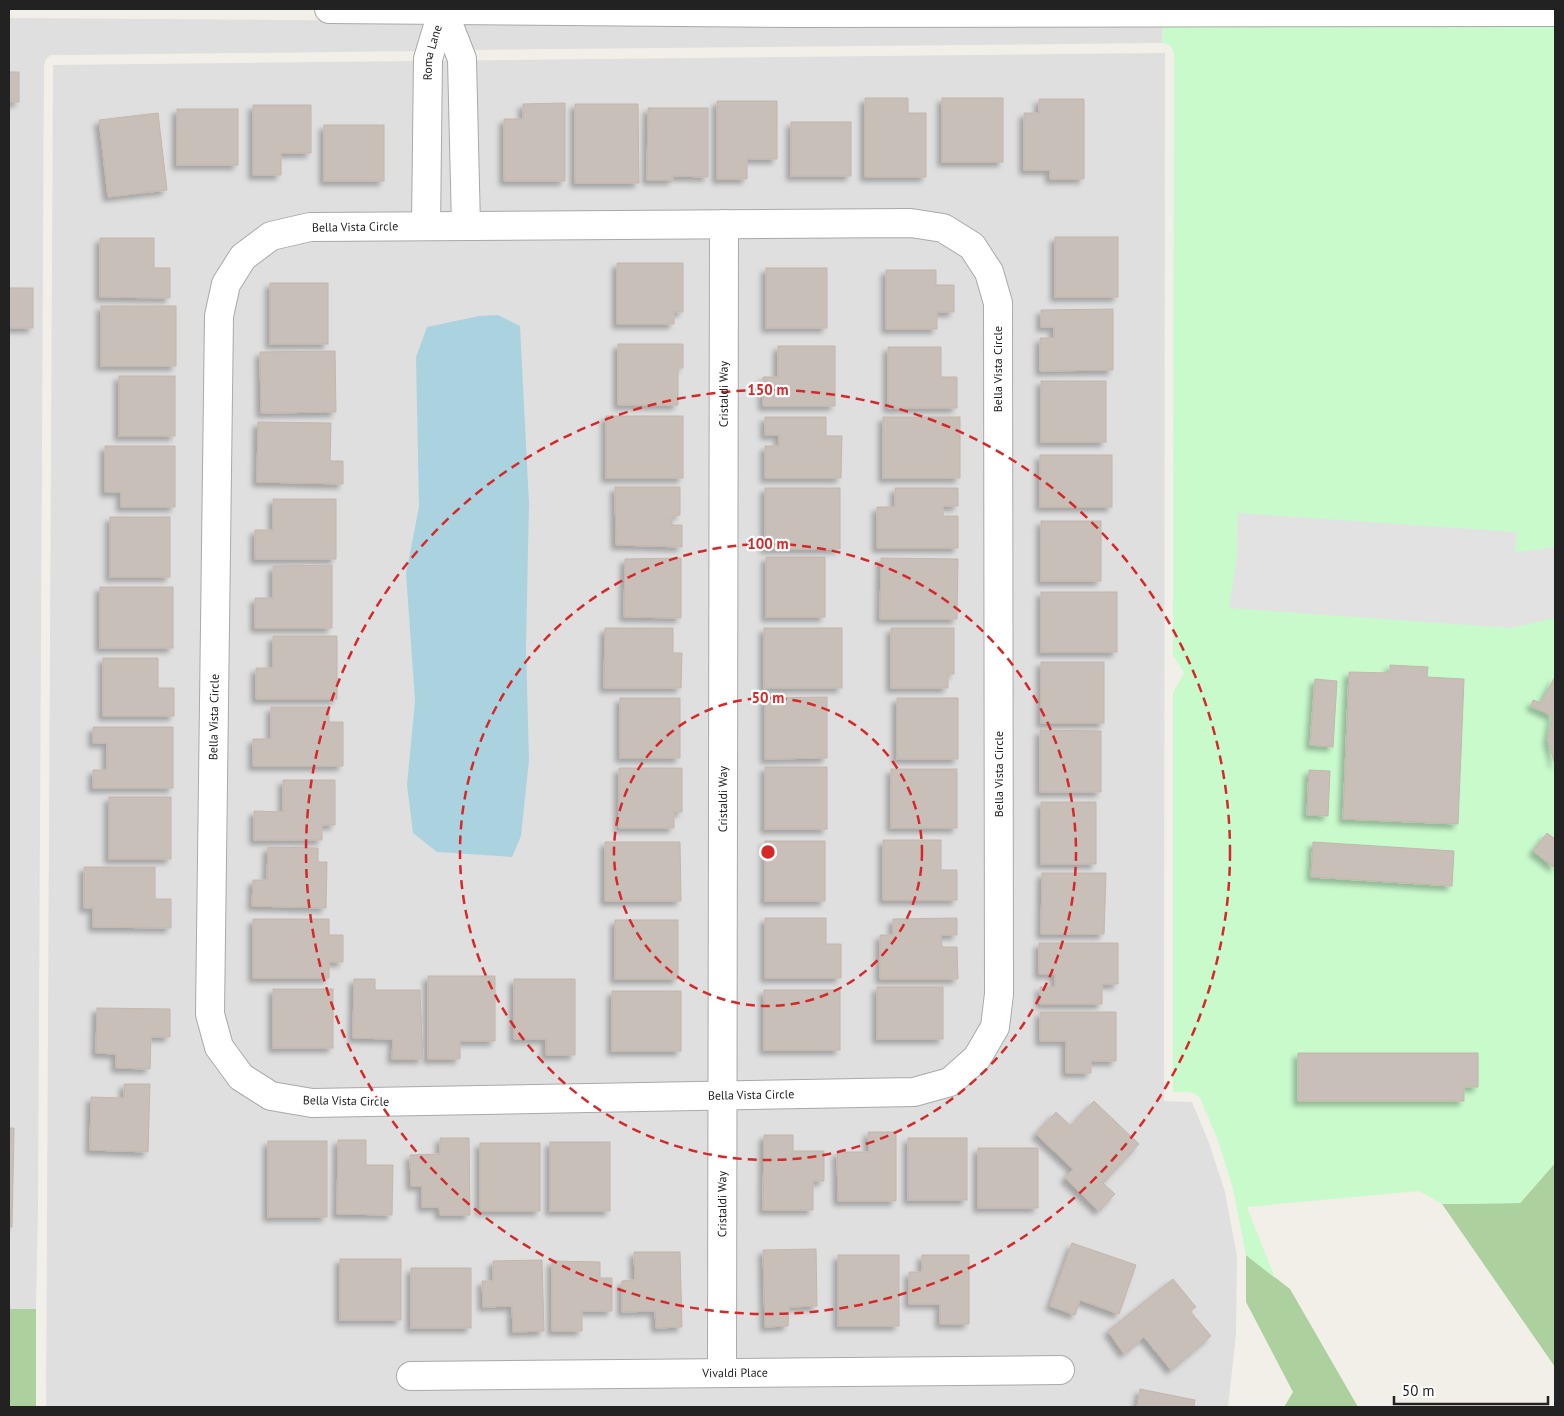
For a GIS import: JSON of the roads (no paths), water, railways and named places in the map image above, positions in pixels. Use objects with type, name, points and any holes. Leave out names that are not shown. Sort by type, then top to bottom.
[{"type":"street","points":[[329,9],[1555,12]]},
{"type":"street","name":"Roma Lane","points":[[443,9],[462,59],[466,226]]},
{"type":"street","name":"Roma Lane","points":[[426,226],[428,59],[443,9]]},
{"type":"street","points":[[428,137],[464,136]]},
{"type":"street","name":"Bella Vista Circle","points":[[911,223],[943,228],[972,246],[989,272],[998,303],[999,994],[995,1027],[991,1035],[977,1058],[950,1082],[914,1092],[312,1103],[272,1096],[241,1077],[219,1047],[210,1014],[219,316],[226,284],[243,257],[271,236],[310,227],[724,224],[911,223]]},
{"type":"street","name":"Cristaldi Way","points":[[722,1373],[724,224]]},
{"type":"street","name":"Vivaldi Place","points":[[411,1376],[1060,1370]]},
{"type":"water","points":[[498,315],[520,326],[529,503],[526,648],[529,760],[521,836],[512,857],[437,852],[413,833],[407,785],[415,701],[406,573],[419,507],[416,357],[427,327],[479,316]]}]
